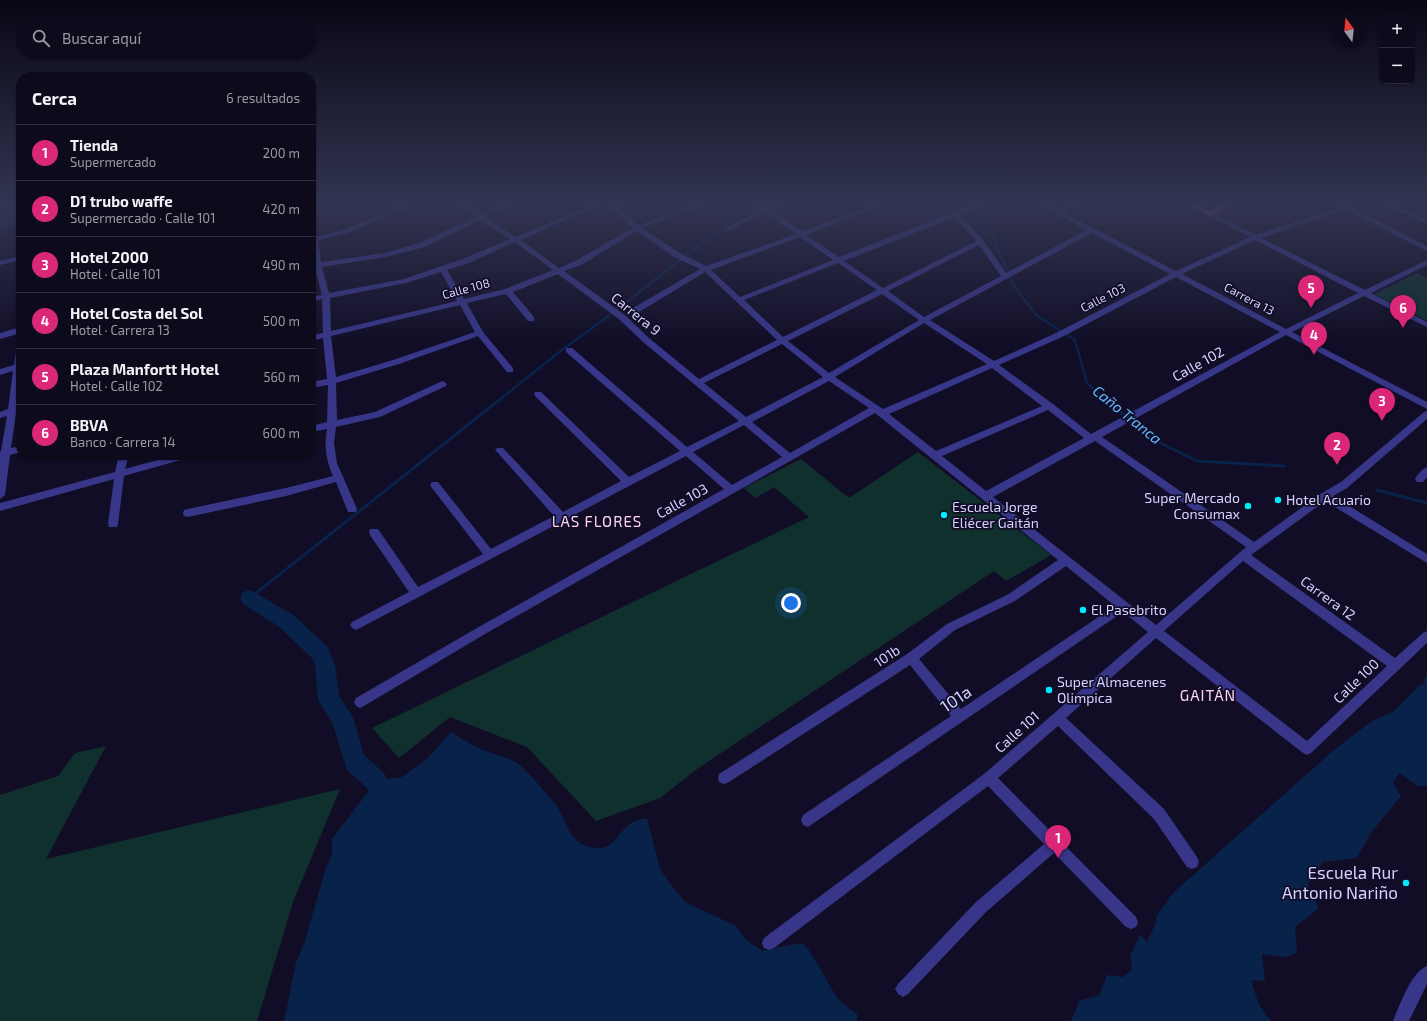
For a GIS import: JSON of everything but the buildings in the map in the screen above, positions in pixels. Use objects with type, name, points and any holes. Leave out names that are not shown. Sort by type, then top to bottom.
[{"type":"street","points":[[316,266],[385,255],[405,250]]},
{"type":"street","points":[[316,298],[406,281],[468,260],[493,250]]},
{"type":"street","name":"Carrera 9","points":[[530,250],[623,318],[646,340],[789,457]]},
{"type":"street","name":"Calle 108","points":[[316,337],[508,291],[578,263],[601,250]]},
{"type":"street","points":[[669,250],[677,255],[706,268],[738,300],[783,341],[829,377],[879,411],[1155,630]]},
{"type":"street","points":[[636,310],[706,268],[757,250]]},
{"type":"street","points":[[822,250],[924,320],[993,364],[1093,437],[1254,547]]},
{"type":"street","points":[[738,300],[866,250]]},
{"type":"street","points":[[699,382],[965,250]]},
{"type":"street","points":[[986,250],[1006,276]]},
{"type":"street","points":[[356,625],[829,377],[924,320],[1054,250]]},
{"type":"street","name":"Carrera 13","points":[[1130,250],[1427,406]]},
{"type":"street","name":"Calle 103","points":[[360,702],[481,630],[789,457],[879,411],[1059,335],[1176,274],[1229,250]]},
{"type":"street","points":[[1281,250],[1427,325]]},
{"type":"street","points":[[0,263],[16,259]]},
{"type":"street","name":"Calle 102","points":[[986,496],[1286,332],[1427,262]]},
{"type":"street","points":[[443,269],[480,333],[510,370]]},
{"type":"street","points":[[316,271],[326,297],[326,335],[332,381],[332,424],[329,443],[332,463],[352,509]]},
{"type":"street","points":[[508,291],[531,319]]},
{"type":"street","points":[[0,336],[16,331]]},
{"type":"street","points":[[316,384],[372,370],[480,333]]},
{"type":"street","points":[[569,350],[688,451],[731,490]]},
{"type":"street","points":[[0,372],[16,368]]},
{"type":"street","points":[[0,496],[2,454],[16,384]]},
{"type":"street","points":[[316,428],[377,415],[443,384]]},
{"type":"street","points":[[538,394],[628,482]]},
{"type":"street","points":[[935,455],[1050,406]]},
{"type":"street","points":[[0,415],[16,410]]},
{"type":"street","name":"Calle 101","points":[[769,943],[989,778],[1155,630],[1242,555],[1325,496],[1344,485],[1427,414]]},
{"type":"street","points":[[2,454],[16,450]]},
{"type":"street","points":[[500,450],[562,518]]},
{"type":"street","points":[[113,524],[119,475],[123,460]]},
{"type":"street","points":[[0,507],[171,460]]},
{"type":"street","points":[[1420,479],[1427,471]]},
{"type":"street","points":[[188,513],[286,492],[338,478]]},
{"type":"street","points":[[435,485],[490,555]]},
{"type":"street","points":[[1325,496],[1427,559]]},
{"type":"street","points":[[374,532],[416,594]]},
{"type":"street","name":"Carrera 12","points":[[1242,555],[1395,665]]},
{"type":"street","name":"101b","points":[[724,778],[911,658],[952,627],[1011,598],[1067,560]]},
{"type":"street","name":"101a","points":[[808,820],[1123,606]]},
{"type":"street","name":"Calle 100","points":[[1155,630],[1307,749],[1427,636]]},
{"type":"street","points":[[911,658],[960,717]]},
{"type":"street","points":[[1057,717],[1159,814],[1192,862]]},
{"type":"street","points":[[989,778],[1131,922]]},
{"type":"street","points":[[903,989],[981,907],[1054,844]]},
{"type":"street","points":[[1401,1021],[1420,980],[1427,973]]},
{"type":"green space","points":[[1417,273],[1427,279],[1427,321],[1374,294]]},
{"type":"green space","points":[[918,452],[1051,555],[1006,581],[994,571],[697,769],[660,798],[596,821],[527,747],[450,717],[399,758],[372,728],[809,517],[774,487],[755,498],[744,488],[801,459],[849,498]]},
{"type":"green space","points":[[106,746],[46,859],[340,789],[293,902],[257,1021],[0,1021],[0,795],[58,776],[75,753]]},
{"type":"water","points":[[1427,676],[1427,786],[1418,786],[1399,773],[1393,782],[1401,796],[1371,833],[1357,858],[1323,862],[1308,884],[1319,908],[1295,927],[1297,953],[1286,957],[1262,954],[1265,981],[1251,980],[1259,1005],[1271,1021],[1071,1021],[1080,1000],[1099,996],[1107,975],[1123,977],[1132,970],[1130,956],[1140,935],[1147,941],[1155,925],[1157,915],[1174,892],[1334,750],[1372,721],[1394,711],[1420,685],[1425,684],[1424,679]]},
{"type":"water","points":[[451,732],[475,746],[509,759],[522,767],[553,801],[574,838],[579,843],[598,848],[605,847],[631,823],[638,820],[647,819],[660,869],[685,902],[736,926],[747,941],[763,951],[790,945],[803,944],[811,953],[836,996],[844,1005],[857,1014],[857,1021],[284,1021],[296,962],[304,944],[325,871],[332,854],[332,839],[376,781],[402,777],[427,759]]},
{"type":"waterway","points":[[687,255],[694,250]]},
{"type":"waterway","name":"Caño Tranca","points":[[998,250],[1014,286],[1036,315],[1075,340],[1087,383],[1112,405]]},
{"type":"waterway","points":[[618,309],[680,260]]},
{"type":"waterway","points":[[493,405],[563,349],[610,315]]},
{"type":"waterway","points":[[250,598],[494,404]]},
{"type":"waterway","name":"Caño Tranca","points":[[1111,404],[1152,439],[1197,461],[1284,466]]},
{"type":"waterway","name":"Caño Tranca","points":[[1377,490],[1427,503]]},
{"type":"waterway","points":[[250,598],[285,620],[320,652],[325,665],[329,700],[342,717],[355,762],[376,781]]},
{"type":"place","name":"Plaza Manfortt Hotel","points":[[1311,308]]},
{"type":"place","name":"BBVA","points":[[1403,328]]},
{"type":"place","name":"Hotel Costa del Sol","points":[[1314,355]]},
{"type":"place","name":"Hotel 2000","points":[[1382,421]]},
{"type":"place","name":"D1 trubo waffe","points":[[1337,465]]},
{"type":"place","name":"Hotel Acuario","points":[[1278,500]]},
{"type":"place","name":"Super Mercado Consumax","points":[[1248,506]]},
{"type":"place","name":"Escuela Jorge Eliécer Gaitán","points":[[944,515]]},
{"type":"place","name":"El Pasebrito","points":[[1083,610]]},
{"type":"place","name":"Super Almacenes Olimpica","points":[[1049,690]]},
{"type":"place","name":"Tienda","points":[[1058,858]]},
{"type":"place","name":"Escuela Rur Antonio Nariño","points":[[1406,883]]},
{"type":"district","name":"LAS FLORES","points":[[597,522]]},
{"type":"district","name":"GAITÁN","points":[[1208,696]]}]
